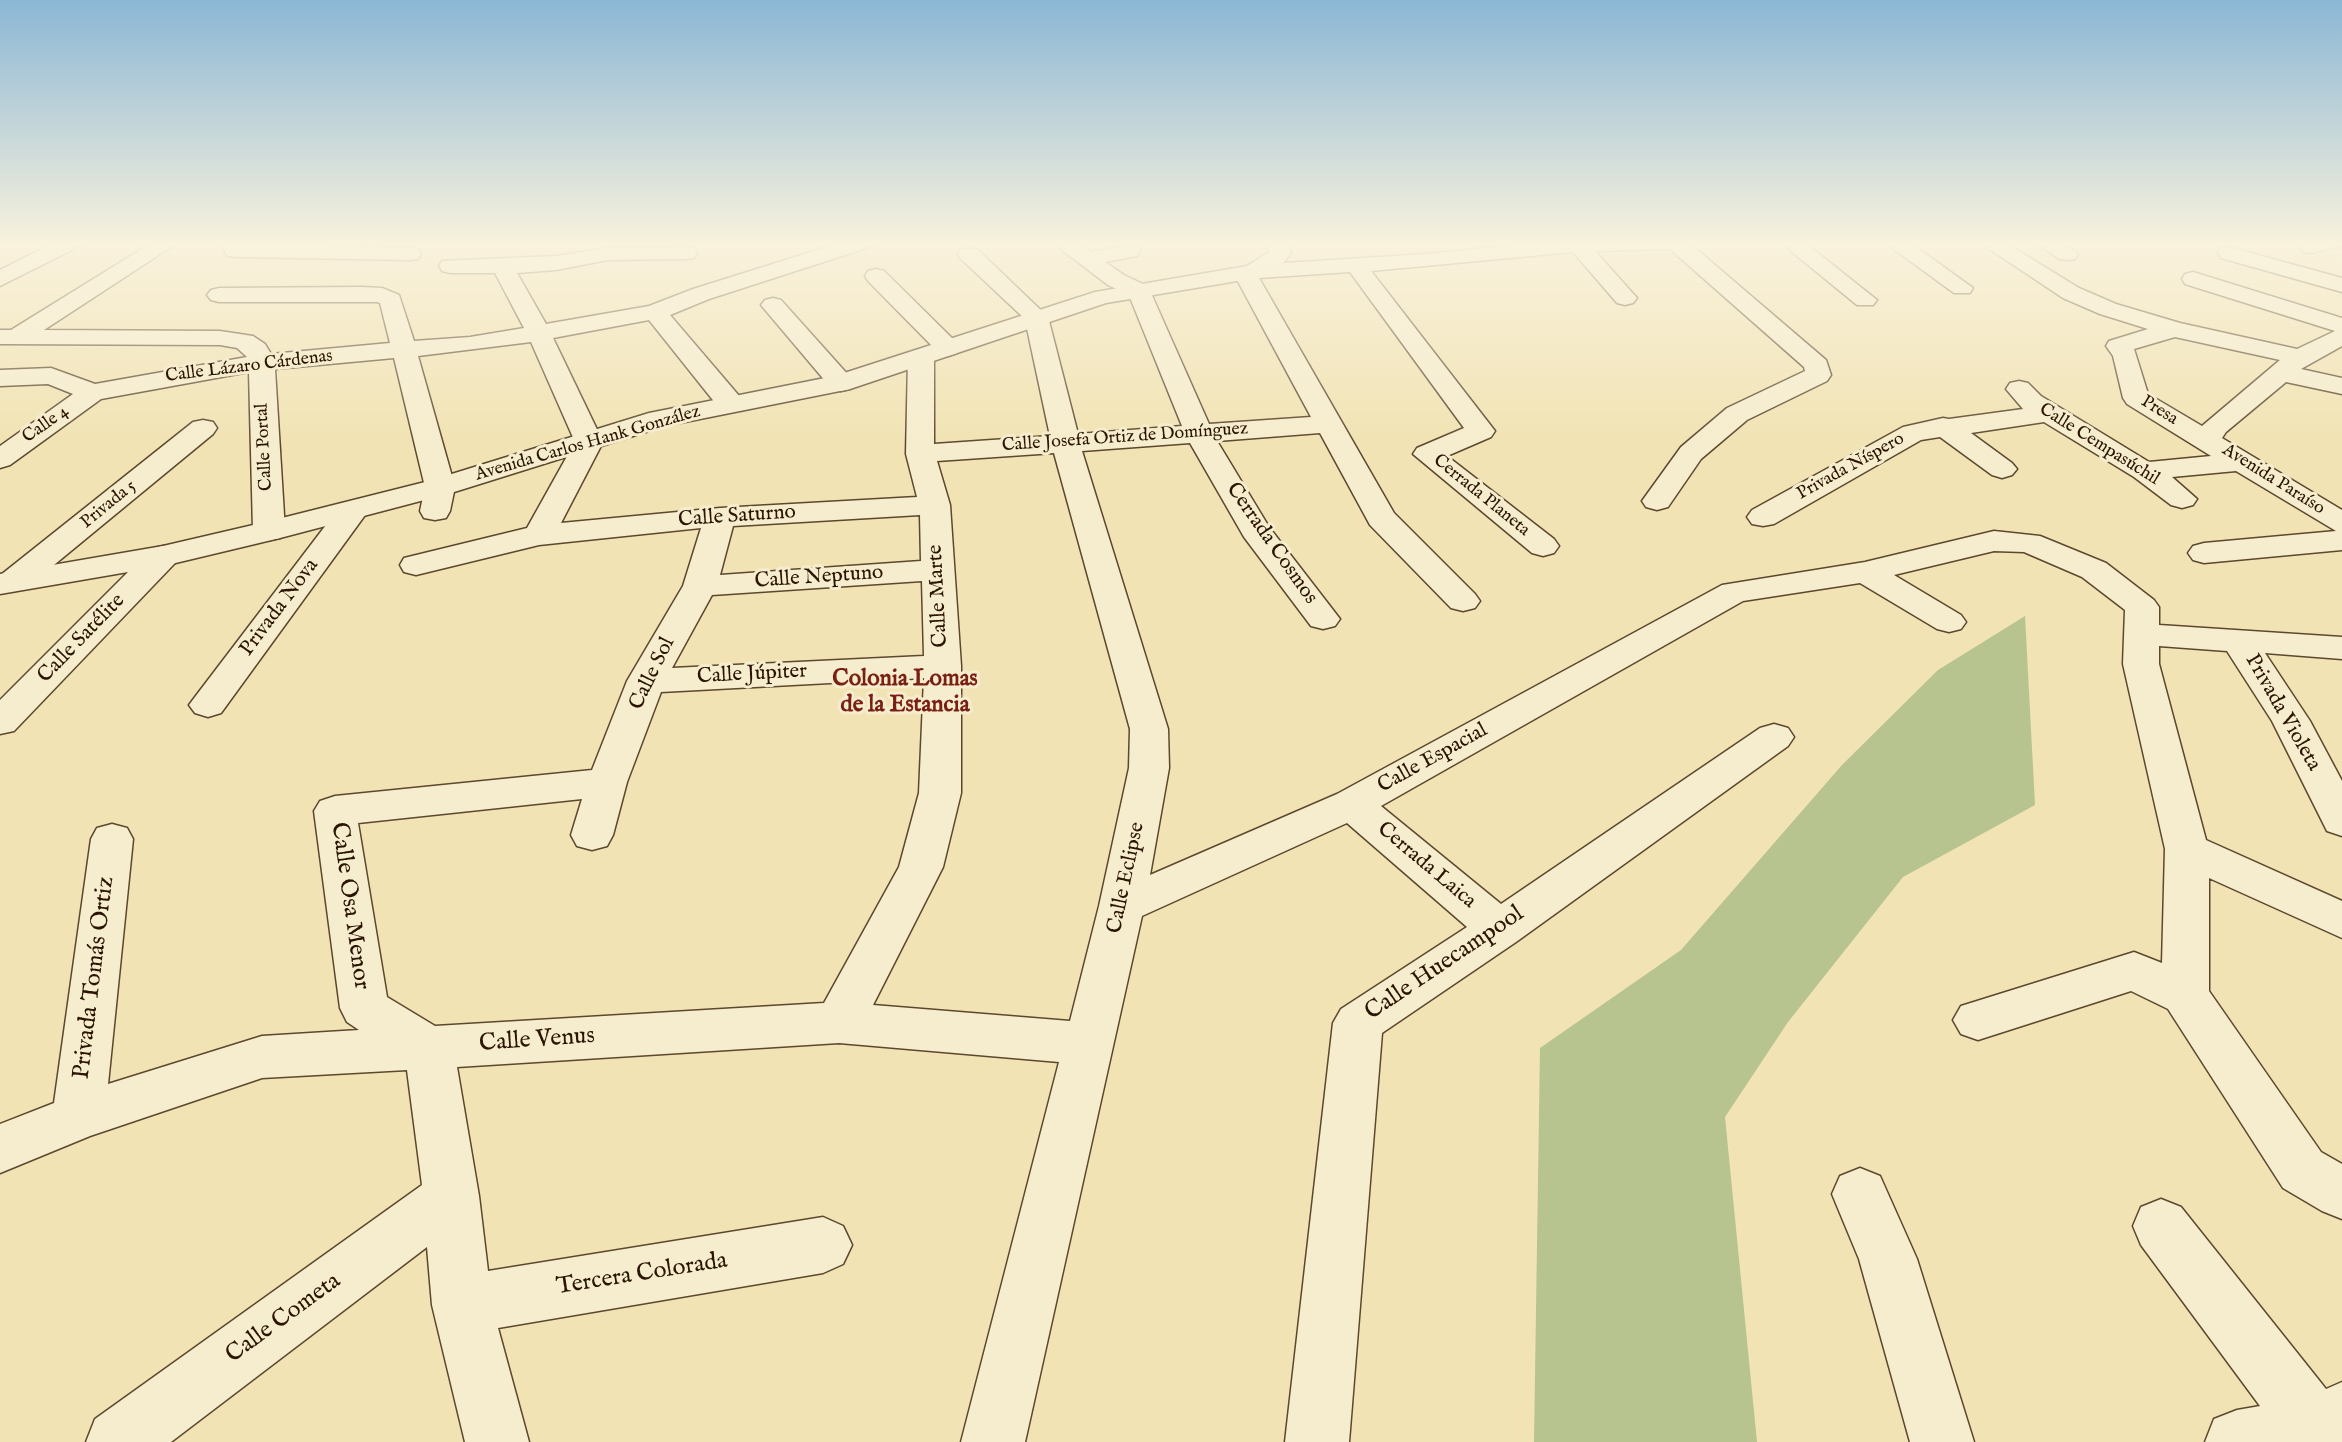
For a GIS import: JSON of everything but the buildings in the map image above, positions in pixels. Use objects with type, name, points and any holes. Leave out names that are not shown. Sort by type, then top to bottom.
[{"type":"street","points":[[10,329],[61,309]]},
{"type":"street","points":[[393,309],[438,499]]},
{"type":"street","points":[[526,309],[589,442],[539,535]]},
{"type":"street","name":"Calle Lázaro Cárdenas","points":[[93,392],[262,362],[403,351],[539,334],[662,309]]},
{"type":"street","points":[[777,309],[841,383]]},
{"type":"street","points":[[901,309],[934,353]]},
{"type":"street","points":[[1028,309],[1036,317]]},
{"type":"street","name":"Avenida Carlos Hank González","points":[[7,583],[163,556],[353,511],[438,499],[589,442],[659,419],[841,383],[1063,309]]},
{"type":"street","name":"Cerrada Cosmos","points":[[1147,309],[1198,432],[1255,530],[1323,619]]},
{"type":"street","points":[[1268,309],[1381,518],[1464,601]]},
{"type":"street","name":"Cerrada Planeta","points":[[1389,309],[1481,431],[1427,454],[1543,546]]},
{"type":"street","points":[[1657,500],[1691,453],[1737,414],[1818,375],[1817,365],[1753,309]]},
{"type":"street","points":[[2109,309],[2174,329],[2311,353]]},
{"type":"street","points":[[2289,309],[2342,326]]},
{"type":"street","points":[[655,312],[730,403]]},
{"type":"street","points":[[2216,315],[2311,353],[2340,391]]},
{"type":"street","name":"Calle Eclipse","points":[[993,1442],[1122,906],[1149,768],[1149,729],[1065,444],[1036,317]]},
{"type":"street","points":[[10,329],[244,341],[256,349],[262,362]]},
{"type":"street","name":"Presa","points":[[2174,329],[2118,346],[2125,355],[2136,398],[2207,440]]},
{"type":"street","name":"Calle Marte","points":[[839,1023],[921,867],[940,793],[943,666],[938,570],[934,505],[920,454],[934,353]]},
{"type":"street","name":"Avenida Paraíso","points":[[2311,353],[2215,428],[2207,440],[2342,523]]},
{"type":"street","name":"Calle Portal","points":[[262,362],[269,531]]},
{"type":"street","points":[[0,379],[51,376],[93,392]]},
{"type":"street","name":"Calle Cempasúchil","points":[[2019,389],[2031,402],[2144,471],[2182,499]]},
{"type":"street","name":"Calle 4","points":[[0,459],[93,392]]},
{"type":"street","name":"Privada Níspero","points":[[1763,517],[1913,433],[1943,426],[2049,413]]},
{"type":"street","name":"Calle Josefa Ortiz de Domínguez","points":[[920,454],[1330,424]]},
{"type":"street","points":[[1943,426],[2002,469]]},
{"type":"street","name":"Privada 5","points":[[7,583],[203,428]]},
{"type":"street","points":[[2144,471],[2242,462]]},
{"type":"street","name":"Calle Saturno","points":[[416,565],[539,535],[720,517],[934,505]]},
{"type":"street","name":"Privada Nova","points":[[208,705],[353,511]]},
{"type":"street","name":"Calle Sol","points":[[592,835],[607,782],[646,681],[700,586],[720,517]]},
{"type":"street","points":[[2204,553],[2342,540]]},
{"type":"street","points":[[1865,572],[1994,541],[2029,543],[2094,570],[2142,607],[2141,664],[2187,849],[2186,995]]},
{"type":"street","name":"Calle Satélite","points":[[0,722],[163,556]]},
{"type":"street","name":"Calle Neptuno","points":[[700,586],[938,570]]},
{"type":"street","points":[[1865,572],[1949,622]]},
{"type":"street","name":"Calle Espacial","points":[[1122,906],[1352,804],[1734,592],[1865,572]]},
{"type":"street","points":[[2141,634],[2342,648]]},
{"type":"street","name":"Privada Violeta","points":[[2240,643],[2291,720],[2342,821]]},
{"type":"street","name":"Calle Júpiter","points":[[646,681],[943,666]]},
{"type":"street","name":"Calle Huecampool","points":[[1317,1442],[1358,1023],[1500,929],[1774,737]]},
{"type":"street","name":"Calle Osa Menor","points":[[429,1048],[364,1008],[335,811],[607,782]]},
{"type":"street","name":"Cerrada Laica","points":[[1352,804],[1500,929]]},
{"type":"street","name":"Privada Tomás Ortiz","points":[[78,1117],[112,839]]},
{"type":"street","points":[[2187,849],[2342,921]]},
{"type":"street","points":[[1978,1020],[2134,971],[2186,995],[2302,1170],[2342,1193]]},
{"type":"street","name":"Calle Venus","points":[[0,1149],[78,1117],[262,1057],[839,1023],[1088,1044]]},
{"type":"street","points":[[429,1048],[451,1196],[461,1305],[496,1442]]},
{"type":"street","points":[[1860,1194],[1888,1259],[1942,1442]]},
{"type":"street","name":"Calle Cometa","points":[[117,1442],[451,1196]]},
{"type":"street","points":[[2161,1226],[2330,1422],[2237,1442]]},
{"type":"street","name":"Tercera Colorada","points":[[461,1305],[822,1245]]},
{"type":"green space","points":[[2025,616],[2035,805],[1903,877],[1788,1022],[1725,1117],[1757,1442],[1534,1442],[1540,1048],[1681,950],[1842,765],[1938,670]]},
{"type":"district","name":"Colonia Lomas de la Estancia","points":[[905,693]]}]
